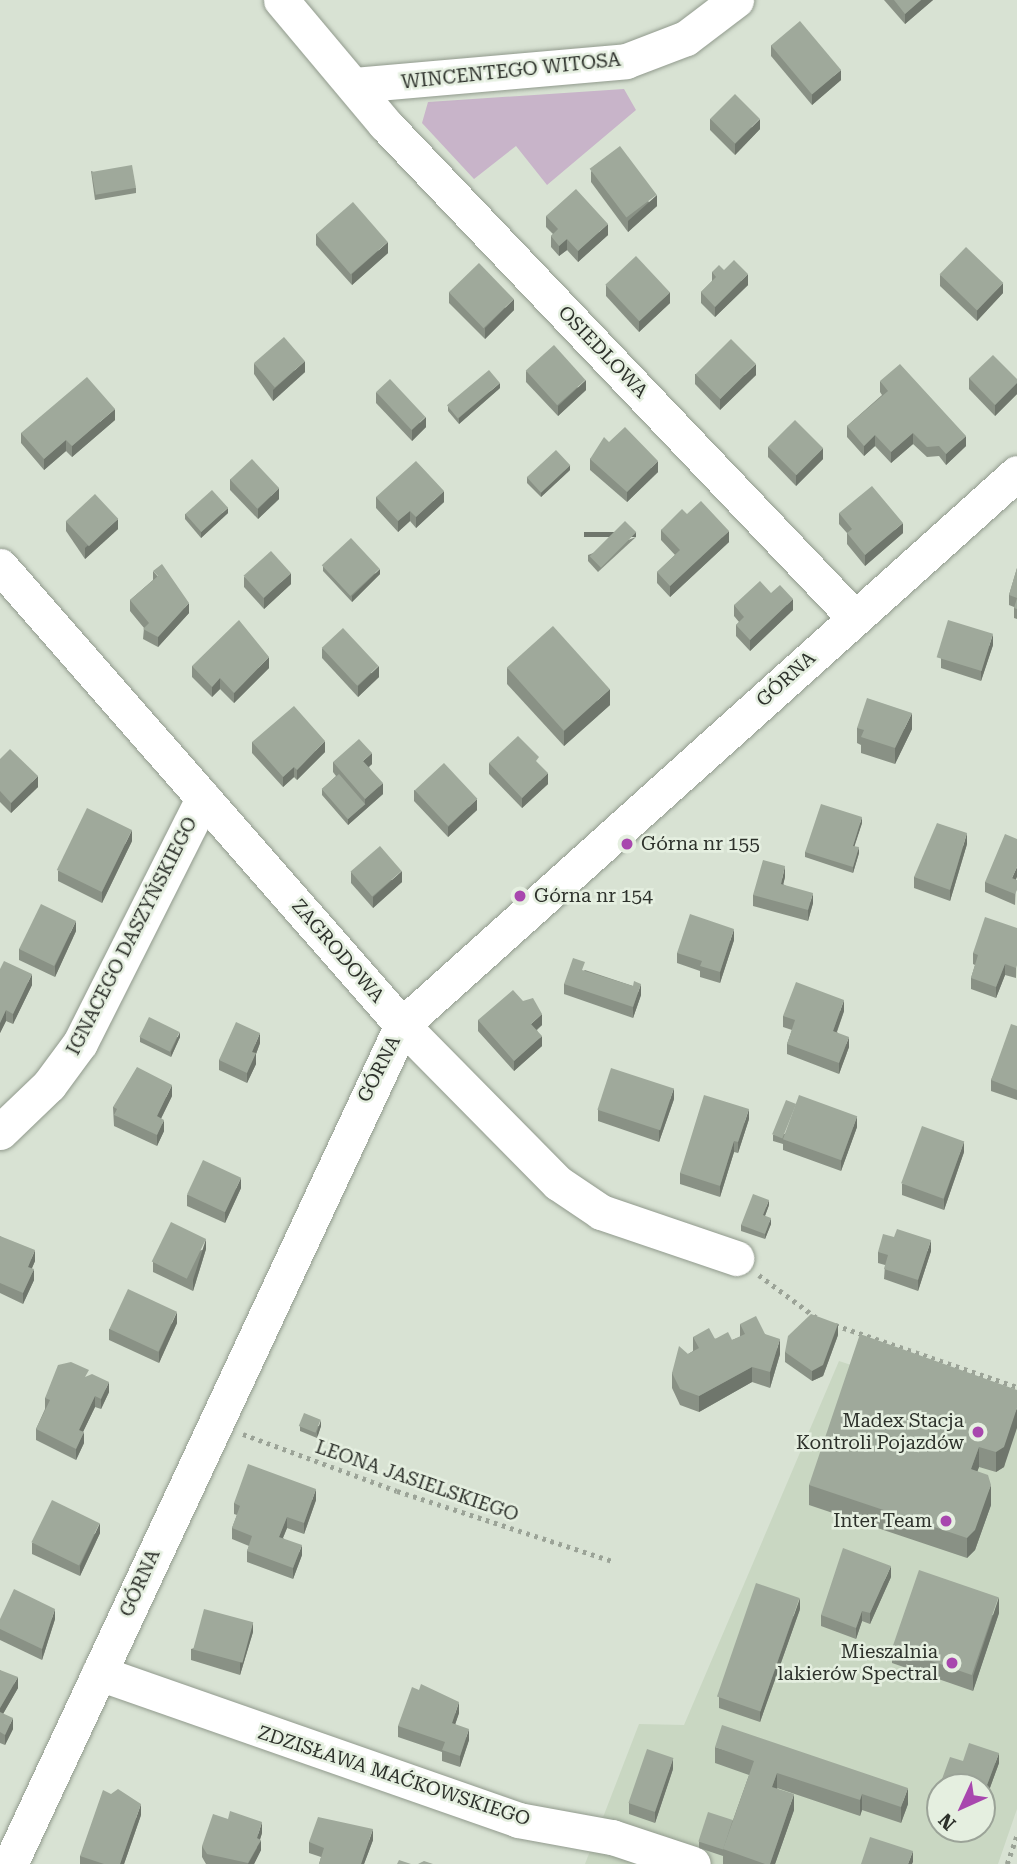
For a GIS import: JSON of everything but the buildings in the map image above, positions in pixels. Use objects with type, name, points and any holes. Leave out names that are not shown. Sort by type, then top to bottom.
[{"type":"street","name":"OSIEDLOWA","points":[[281,0],[386,124],[855,618]]},
{"type":"street","name":"WINCENTEGO WITOSA","points":[[354,85],[626,61],[686,38],[736,0]]},
{"type":"street","name":"GÓRNA","points":[[9,1851],[99,1673],[213,1423],[402,1025],[1017,473]]},
{"type":"street","name":"ZAGRODOWA","points":[[0,566],[402,1025],[578,1200],[601,1212],[736,1258]]},
{"type":"street","name":"IGNACEGO DASZYŃSKIEGO","points":[[0,1132],[49,1085],[80,1043],[203,798]]},
{"type":"street","name":"ZDZISŁAWA MAĆKOWSKIEGO","points":[[99,1673],[518,1820],[612,1837],[693,1864]]},
{"type":"path","points":[[736,1258],[819,1319],[1017,1387]]},
{"type":"path","name":"LEONA JASIELSKIEGO","points":[[213,1423],[397,1491],[613,1561]]},
{"type":"path","points":[[1007,1864],[1017,1835]]},
{"type":"shaded area","points":[[624,89],[636,110],[547,185],[516,146],[474,179],[422,123],[428,102]]},
{"type":"shaded area","points":[[839,1361],[1017,1420],[1017,1809],[998,1864],[585,1864],[639,1724],[684,1725]]},
{"type":"place","name":"Górna nr 155","points":[[627,844]]},
{"type":"place","name":"Górna nr 154","points":[[520,896]]},
{"type":"place","name":"Madex Stacja Kontroli Pojazdów","points":[[978,1432]]},
{"type":"place","name":"Inter Team","points":[[946,1521]]},
{"type":"place","name":"Mieszalnia lakierów Spectral","points":[[952,1663]]}]
